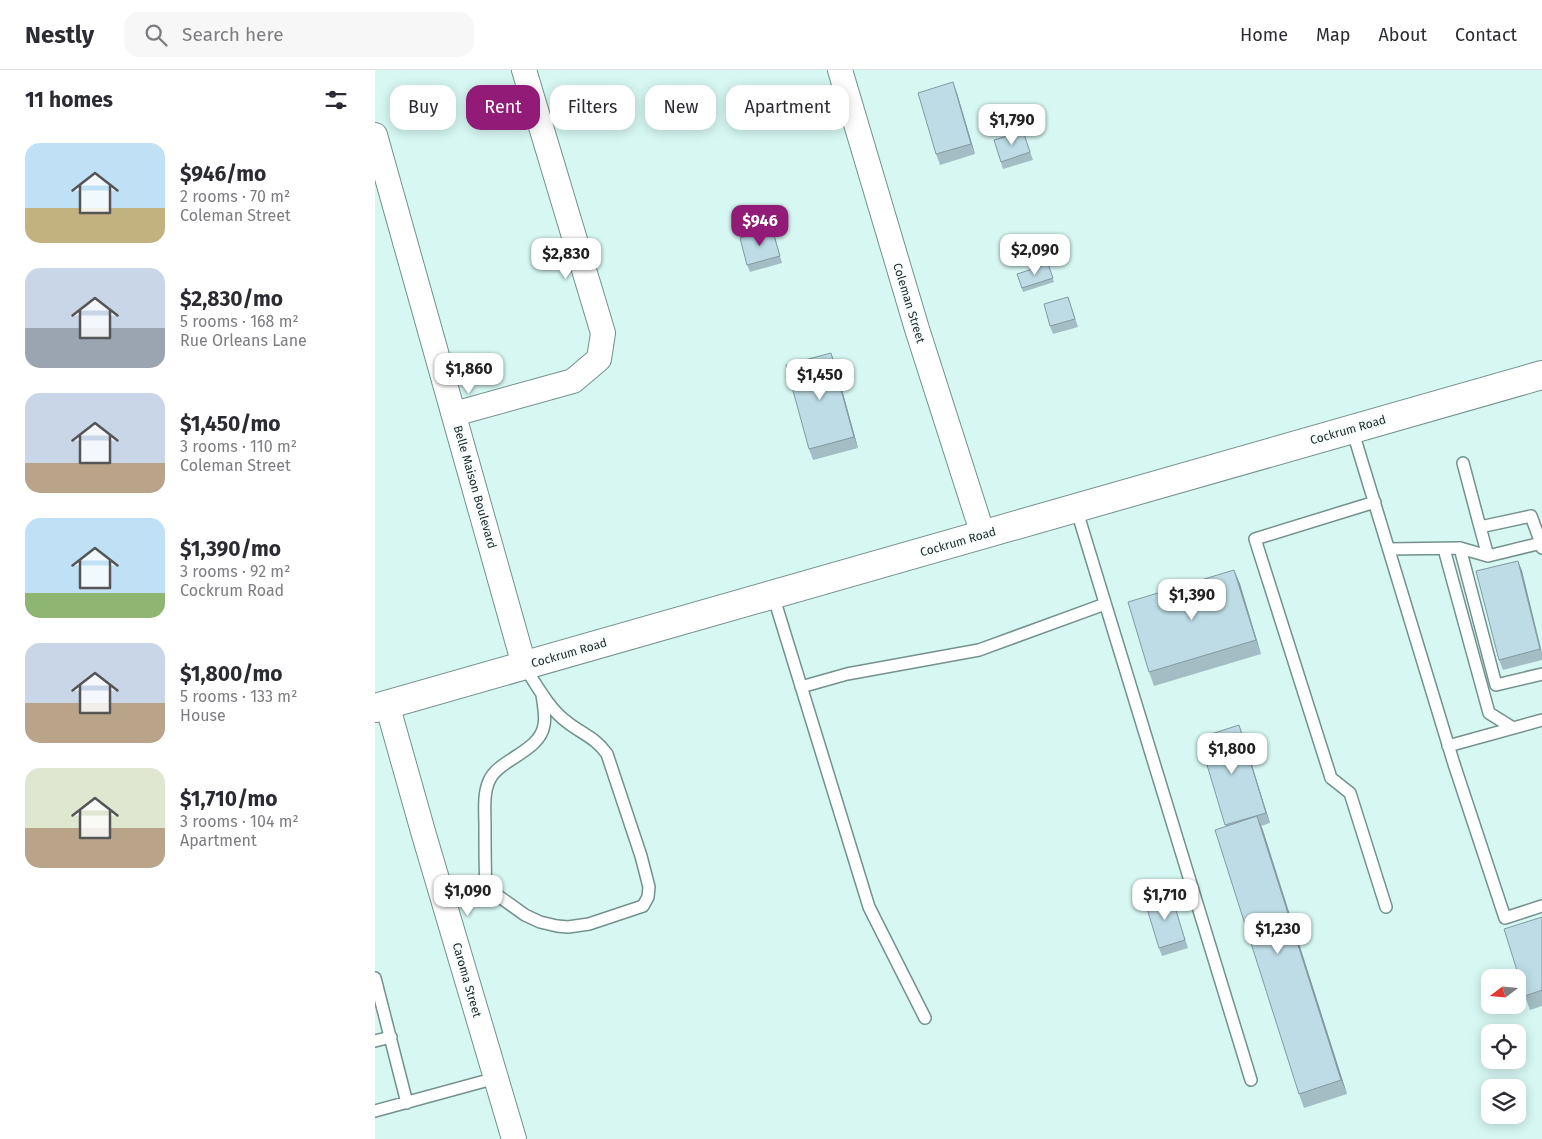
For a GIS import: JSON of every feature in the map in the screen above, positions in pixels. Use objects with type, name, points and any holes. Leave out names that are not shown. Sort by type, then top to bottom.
[{"type":"main road","name":"Cockrum Road","points":[[381,706],[1351,430],[1540,381]]},
{"type":"street","points":[[454,414],[573,381],[599,359],[603,333],[523,70]]},
{"type":"street","name":"Coleman Street","points":[[840,70],[917,329],[983,535]]},
{"type":"street","name":"Belle Maison Boulevard","points":[[375,135],[524,666]]},
{"type":"street","name":"Caroma Street","points":[[381,706],[444,904],[514,1139]]},
{"type":"lane","points":[[1351,430],[1375,502],[1448,746],[1505,918],[1542,906]]},
{"type":"lane","points":[[1463,463],[1488,556]]},
{"type":"lane","points":[[1375,502],[1255,539],[1331,778],[1350,793],[1386,907]]},
{"type":"lane","points":[[1076,508],[1251,1080]]},
{"type":"lane","points":[[1389,548],[1460,548],[1488,556],[1541,545],[1531,516],[1481,527]]},
{"type":"lane","points":[[1460,548],[1496,686],[1542,674]]},
{"type":"lane","points":[[1444,549],[1489,713],[1513,728]]},
{"type":"lane","points":[[773,594],[869,907],[925,1018]]},
{"type":"lane","points":[[801,687],[847,674],[979,650],[1105,604]]},
{"type":"lane","points":[[444,904],[486,891],[497,895],[525,915],[540,922],[568,927],[589,924],[635,910],[643,906],[648,897],[649,887],[641,856],[607,754],[599,743],[566,722],[542,694],[524,666]]},
{"type":"lane","points":[[486,891],[485,814],[489,780],[498,769],[520,754],[539,736],[544,725],[542,694]]},
{"type":"lane","points":[[1448,746],[1542,720]]},
{"type":"lane","points":[[375,978],[407,1103]]},
{"type":"lane","points":[[375,1040],[391,1037]]},
{"type":"lane","points":[[375,1112],[496,1078]]},
{"type":"building","points":[[953,82],[971,144],[936,154],[918,93]]},
{"type":"building","points":[[1023,131],[1030,152],[1001,162],[994,140]]},
{"type":"building","points":[[772,229],[780,256],[747,265],[740,238]]},
{"type":"building","points":[[1048,264],[1053,278],[1022,288],[1017,274]]},
{"type":"building","points":[[1068,297],[1075,319],[1050,326],[1044,304]]},
{"type":"building","points":[[831,353],[854,437],[809,449],[786,365]]},
{"type":"building","points":[[1518,561],[1540,649],[1499,660],[1476,571]]},
{"type":"building","points":[[1234,570],[1256,640],[1149,672],[1128,602]]},
{"type":"building","points":[[1239,725],[1266,813],[1225,825],[1199,738]]},
{"type":"building","points":[[1257,816],[1341,1080],[1299,1094],[1215,830]]},
{"type":"building","points":[[1171,894],[1185,940],[1159,948],[1145,902]]},
{"type":"building","points":[[1542,917],[1542,990],[1526,996],[1526,969],[1517,969],[1504,929]]}]
